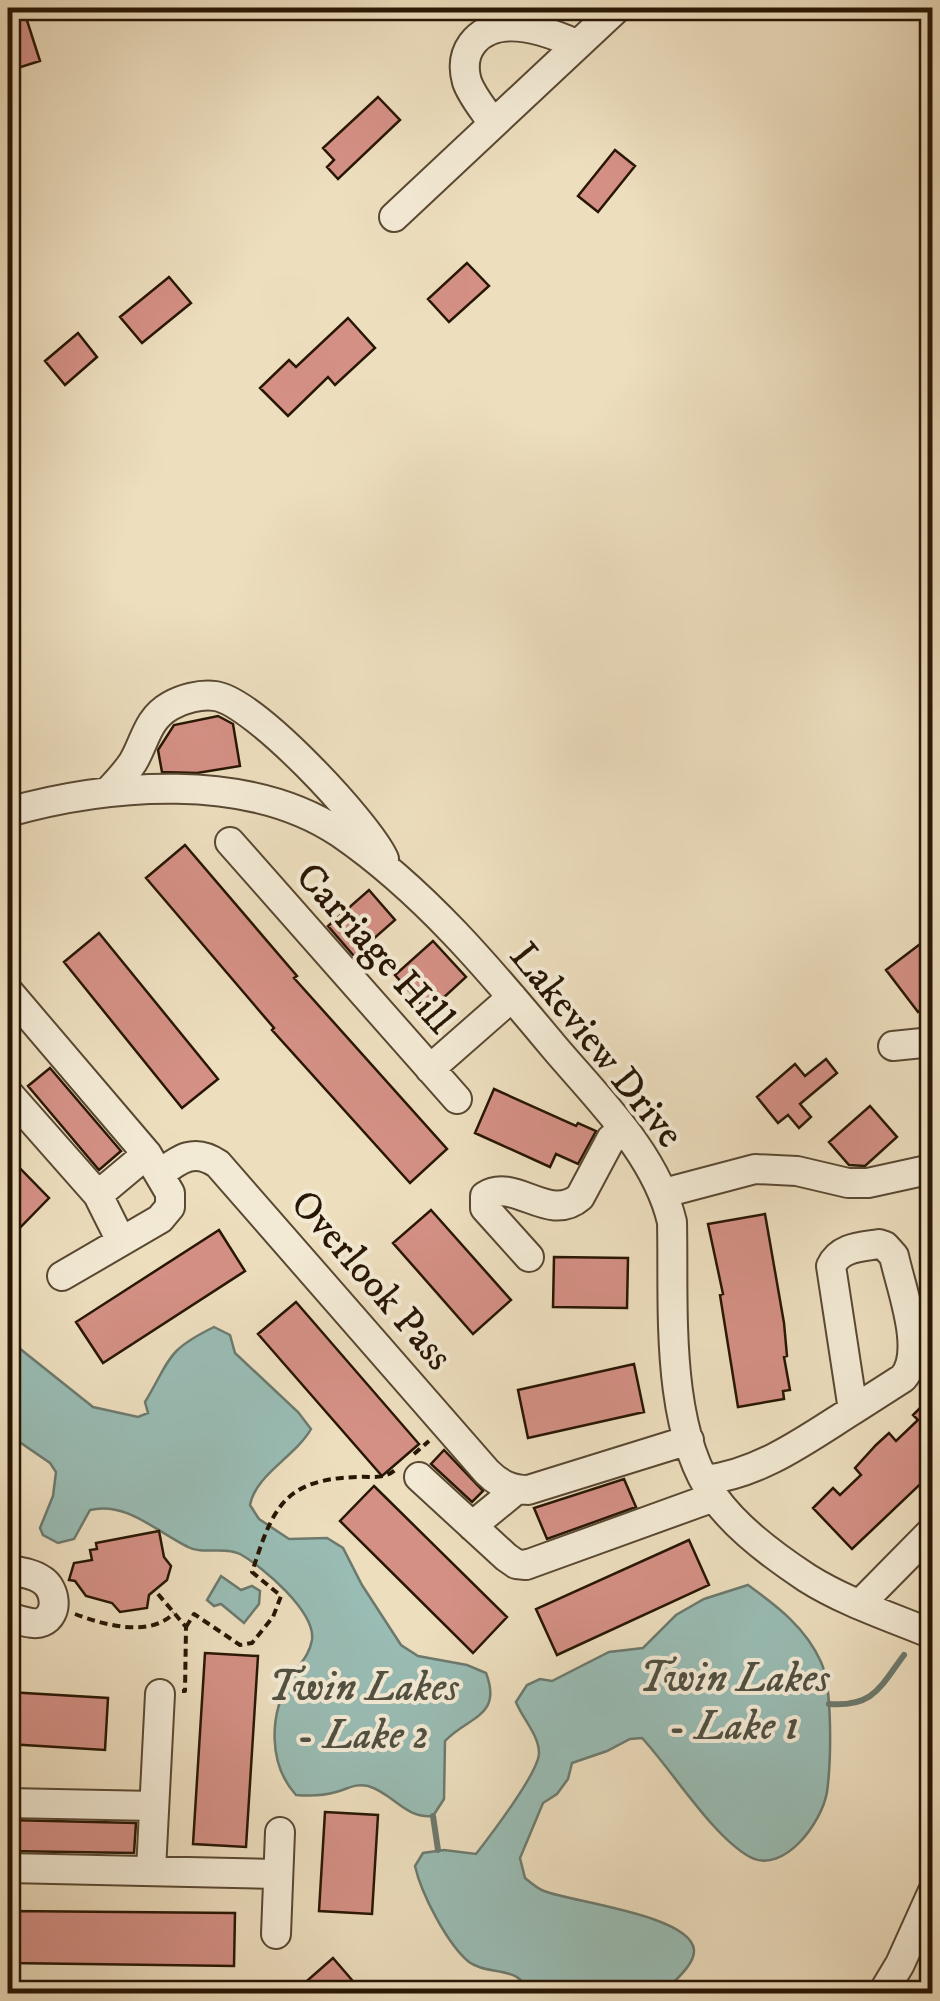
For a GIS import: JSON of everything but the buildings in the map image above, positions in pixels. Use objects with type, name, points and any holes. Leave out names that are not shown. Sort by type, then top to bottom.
[{"type":"street","points":[[394,218],[617,8]]},
{"type":"street","points":[[492,122],[465,73],[464,60],[478,36],[491,29],[520,28],[576,44]]},
{"type":"street","points":[[108,792],[134,760],[149,725],[159,713],[184,700],[215,696],[242,708],[340,797],[379,848],[391,874]]},
{"type":"street","name":"Lakeview Drive","points":[[8,812],[108,792],[155,788],[253,799],[293,810],[338,832],[433,911],[512,996],[622,1130],[664,1193],[672,1222],[676,1352],[689,1440],[709,1489],[736,1523],[808,1578],[932,1634]]},
{"type":"street","name":"Carriage Hill","points":[[230,842],[430,1069],[512,996]]},
{"type":"street","points":[[8,991],[154,1164],[170,1193],[170,1208],[160,1219],[62,1276]]},
{"type":"street","points":[[893,1046],[932,1042]]},
{"type":"street","points":[[430,1069],[457,1100]]},
{"type":"street","points":[[8,1093],[98,1195],[121,1242]]},
{"type":"street","points":[[529,1257],[485,1208],[485,1196],[497,1191],[555,1208],[572,1204],[580,1197],[612,1139],[622,1130]]},
{"type":"street","name":"Overlook Pass","points":[[98,1195],[154,1164],[192,1155],[206,1156],[218,1164],[495,1480],[516,1490]]},
{"type":"street","points":[[664,1193],[754,1169],[797,1171],[848,1183],[868,1183],[932,1168]]},
{"type":"street","points":[[418,1477],[516,1564],[526,1566],[766,1463],[853,1410],[909,1372],[915,1352],[894,1256],[879,1244],[847,1250],[839,1254],[832,1266],[853,1410]]},
{"type":"street","points":[[472,1526],[516,1490],[578,1476],[689,1440]]},
{"type":"street","points":[[860,1604],[932,1531]]},
{"type":"street","points":[[8,1570],[42,1580],[54,1594],[54,1607],[47,1620],[8,1618],[14,1597],[8,1570]]},
{"type":"street","points":[[152,1870],[160,1694]]},
{"type":"street","points":[[8,1803],[154,1806]]},
{"type":"street","points":[[276,1934],[280,1832]]},
{"type":"street","points":[[8,1868],[277,1874]]},
{"type":"street","points":[[882,1994],[932,1893]]},
{"type":"path","points":[[186,1626],[194,1614],[240,1644],[252,1643],[273,1616],[281,1596],[252,1572],[270,1519],[287,1498],[316,1482],[390,1475],[447,1426]]},
{"type":"path","points":[[158,1594],[186,1626],[188,1650],[184,1691],[160,1694]]},
{"type":"path","points":[[70,1612],[118,1626],[145,1627],[167,1621],[174,1613]]},
{"type":"water","name":"Twin Lakes - Lake 2","points":[[214,1327],[230,1335],[235,1353],[311,1429],[254,1494],[250,1505],[259,1519],[289,1539],[327,1538],[343,1548],[401,1645],[418,1656],[467,1665],[486,1673],[490,1699],[486,1708],[445,1741],[444,1799],[433,1816],[415,1814],[368,1786],[296,1795],[287,1783],[276,1754],[275,1724],[283,1694],[311,1646],[311,1629],[286,1591],[250,1560],[234,1552],[194,1549],[129,1514],[103,1508],[90,1510],[74,1539],[58,1543],[43,1535],[40,1528],[53,1496],[56,1472],[50,1463],[8,1434],[8,1343],[93,1407],[138,1417],[148,1413],[145,1402],[171,1357]]},
{"type":"water","points":[[221,1576],[241,1590],[252,1586],[260,1591],[259,1604],[244,1623],[221,1604],[214,1606],[207,1600]]},
{"type":"water","name":"Twin Lakes - Lake 1","points":[[748,1585],[799,1628],[815,1650],[825,1674],[830,1726],[827,1792],[809,1830],[776,1859],[750,1857],[707,1819],[642,1738],[630,1739],[572,1763],[568,1779],[557,1794],[543,1803],[520,1858],[525,1878],[542,1890],[628,1911],[673,1928],[688,1938],[694,1950],[687,1968],[662,1994],[527,1993],[519,1978],[469,1962],[436,1917],[415,1866],[423,1853],[444,1850],[476,1854],[523,1789],[539,1753],[516,1702],[527,1685],[540,1679],[552,1681],[609,1652],[643,1648],[676,1615],[704,1599]]},
{"type":"waterway","points":[[829,1704],[856,1702],[874,1693],[904,1655]]},
{"type":"waterway","points":[[433,1816],[438,1850]]}]
